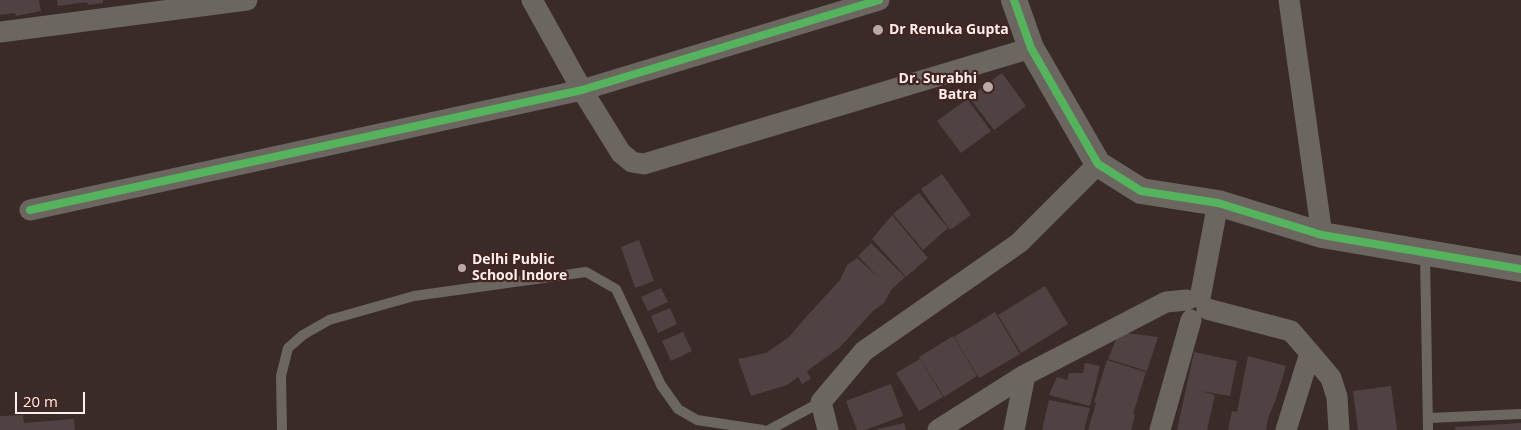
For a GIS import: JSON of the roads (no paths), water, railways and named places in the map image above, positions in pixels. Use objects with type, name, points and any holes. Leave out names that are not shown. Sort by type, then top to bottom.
[{"type":"street","points":[[0,32],[247,0]]},
{"type":"street","points":[[532,0],[582,90],[621,152],[632,162],[644,164],[1031,48]]},
{"type":"street","points":[[30,210],[582,90],[879,0]]},
{"type":"street","points":[[1014,0],[1031,48],[1098,164],[1141,191],[1218,203],[1322,235],[1521,270]]},
{"type":"street","points":[[1289,0],[1322,235]]},
{"type":"street","points":[[828,430],[821,402],[864,351],[1019,243],[1098,164]]},
{"type":"street","points":[[1160,430],[1196,307],[1218,203]]},
{"type":"street","points":[[938,430],[1024,375],[1166,302],[1196,307],[1291,331],[1331,378],[1337,397],[1339,430]]},
{"type":"street","points":[[1286,430],[1310,354]]},
{"type":"street","points":[[1014,430],[1024,375]]},
{"type":"lane","points":[[1425,253],[1428,430]]},
{"type":"lane","points":[[282,430],[281,376],[288,348],[302,335],[329,320],[414,296],[586,272],[616,289],[661,385],[678,409],[697,420],[763,430]]},
{"type":"lane","points":[[769,430],[821,402]]},
{"type":"lane","points":[[1428,418],[1521,414]]},
{"type":"place","name":"Dr Renuka Gupta","points":[[878,30]]},
{"type":"place","name":"Dr. Surabhi Batra","points":[[988,87]]},
{"type":"place","name":"Delhi Public School Indore","points":[[462,268]]}]
